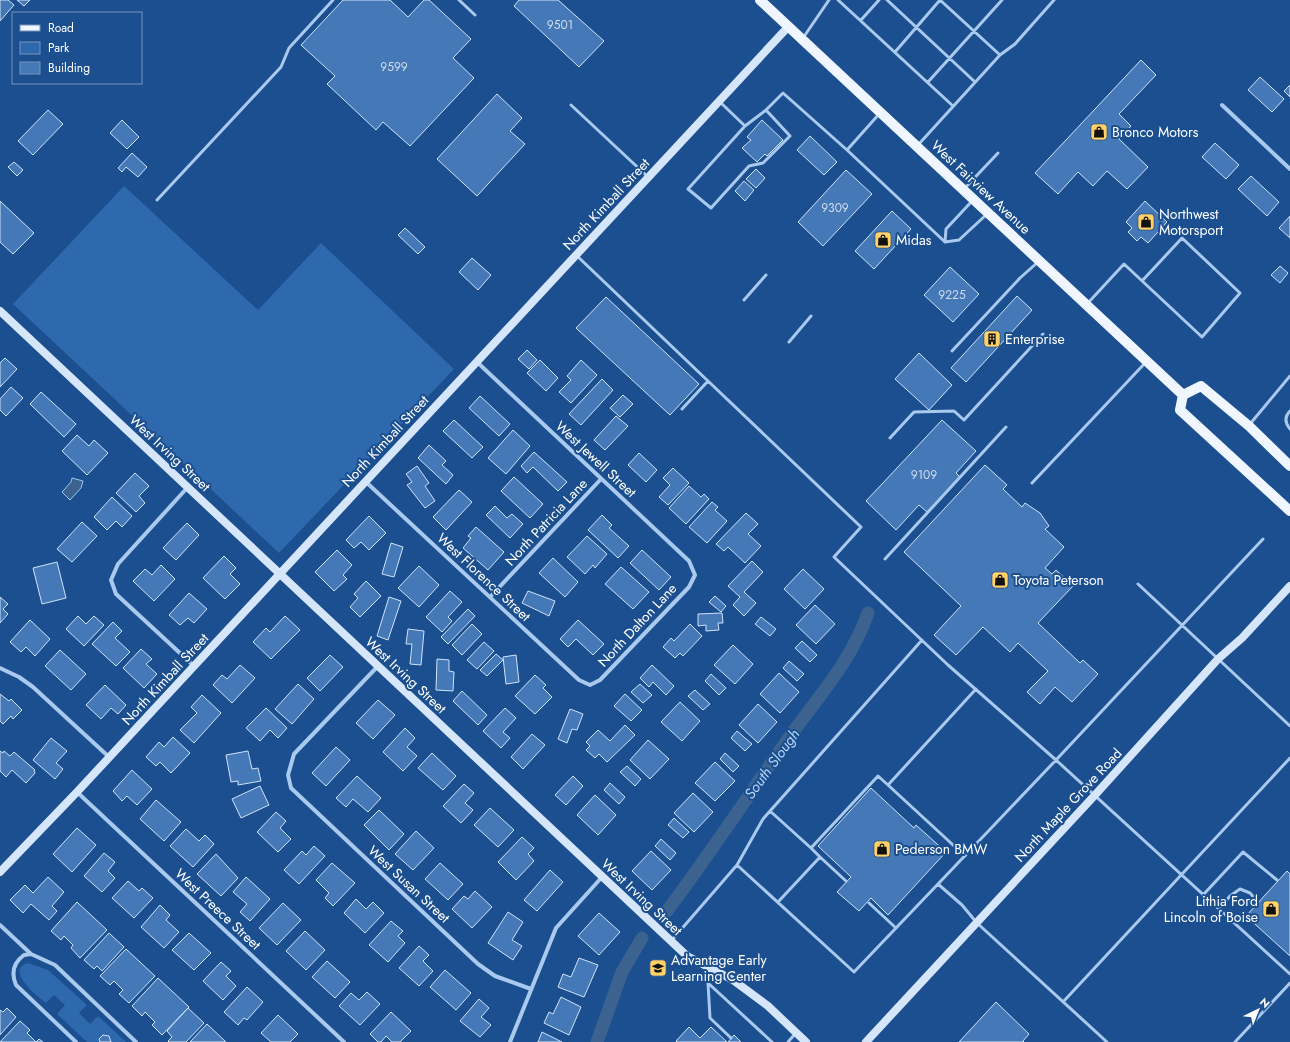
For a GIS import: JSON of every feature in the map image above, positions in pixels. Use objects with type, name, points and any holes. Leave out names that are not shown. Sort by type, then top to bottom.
[{"type":"main road","name":"West Fairview Avenue","points":[[760,0],[1183,395]]},
{"type":"main road","points":[[1290,466],[1249,426],[1201,386],[1183,395],[1180,410],[1290,511]]},
{"type":"street","name":"North Kimball Street","points":[[0,872],[110,757],[788,27]]},
{"type":"street","points":[[1222,105],[1290,168]]},
{"type":"street","name":"West Irving Street","points":[[0,311],[687,956],[733,980],[762,1002],[806,1042]]},
{"type":"street","name":"West Jewell Street","points":[[477,362],[689,561],[695,575]]},
{"type":"street","name":"North Patricia Lane","points":[[490,597],[601,479]]},
{"type":"street","name":"West Florence Street","points":[[366,482],[579,680],[590,685]]},
{"type":"street","points":[[187,488],[118,564],[111,580],[116,594],[194,666]]},
{"type":"street","name":"North Dalton Lane","points":[[590,685],[600,680],[689,587],[695,575]]},
{"type":"street","name":"North Maple Grove Road","points":[[866,1042],[1095,795],[1218,659],[1242,638],[1290,586]]},
{"type":"street","name":"West Susan Street","points":[[378,666],[294,754],[288,775],[291,788],[478,964],[495,976],[531,989]]},
{"type":"street","points":[[0,668],[19,677],[33,687],[110,757]]},
{"type":"street","name":"West Preece Street","points":[[77,792],[344,1042]]},
{"type":"street","points":[[510,1042],[556,928],[602,877]]},
{"type":"street","points":[[0,925],[31,954],[55,965],[136,1042]]},
{"type":"street","points":[[31,954],[24,955],[15,965],[13,978],[16,985],[76,1042]]},
{"type":"lane","points":[[157,200],[282,67],[289,48],[333,0]]},
{"type":"lane","points":[[459,0],[475,15]]},
{"type":"lane","points":[[802,40],[829,0]]},
{"type":"lane","points":[[838,0],[953,106]]},
{"type":"lane","points":[[861,20],[879,0]]},
{"type":"lane","points":[[887,0],[975,82]]},
{"type":"lane","points":[[895,52],[940,0],[1000,54]]},
{"type":"lane","points":[[928,82],[1002,0]]},
{"type":"lane","points":[[916,146],[1000,54],[1015,44],[1054,0]]},
{"type":"lane","points":[[766,110],[790,136],[764,163],[749,166],[711,208],[688,189],[745,126],[766,110],[783,93],[847,150],[945,242]]},
{"type":"lane","points":[[719,101],[745,126]]},
{"type":"lane","points":[[571,104],[648,177]]},
{"type":"lane","points":[[847,150],[881,113]]},
{"type":"lane","points":[[963,190],[998,153]]},
{"type":"lane","points":[[945,242],[946,229],[973,199]]},
{"type":"lane","points":[[945,242],[959,240],[988,214]]},
{"type":"lane","points":[[1086,305],[1124,264],[1142,281],[1202,337],[1240,293],[1182,238],[1142,281]]},
{"type":"lane","points":[[576,255],[861,527],[834,557],[922,640],[1095,795],[1290,974]]},
{"type":"lane","points":[[952,350],[1020,278],[1039,261]]},
{"type":"lane","points":[[744,300],[766,275]]},
{"type":"lane","points":[[789,342],[811,316]]},
{"type":"lane","points":[[890,438],[914,412],[954,411],[964,420],[1044,334]]},
{"type":"lane","points":[[1032,483],[1147,361]]},
{"type":"lane","points":[[1249,426],[1290,376]]},
{"type":"lane","points":[[682,409],[708,381]]},
{"type":"lane","points":[[1290,411],[1286,419],[1286,424],[1290,429]]},
{"type":"lane","points":[[885,559],[1006,428]]},
{"type":"lane","points":[[737,865],[854,972],[1183,626],[1263,539]]},
{"type":"lane","points":[[1138,584],[1290,726]]},
{"type":"lane","points":[[671,941],[737,865],[763,819],[922,640]]},
{"type":"lane","points":[[888,785],[976,689]]},
{"type":"lane","points":[[1063,1002],[1290,758]]},
{"type":"lane","points":[[810,848],[878,776],[965,856]]},
{"type":"lane","points":[[770,811],[846,881]]},
{"type":"lane","points":[[1204,895],[1244,852],[1277,880]]},
{"type":"lane","points":[[778,902],[820,857]]},
{"type":"lane","points":[[938,884],[962,905],[977,923],[1107,1042]]},
{"type":"lane","points":[[1219,909],[1230,896],[1240,889],[1250,893],[1258,902]]},
{"type":"lane","points":[[869,902],[896,928]]},
{"type":"lane","points":[[709,968],[708,983],[710,1018],[731,1038]]},
{"type":"lane","points":[[1235,1042],[1290,982]]},
{"type":"lane","points":[[708,983],[772,1042]]},
{"type":"lane","points":[[788,1042],[796,1032]]},
{"type":"green space","points":[[124,186],[258,310],[321,243],[454,369],[279,553],[13,304]]},
{"type":"green space","points":[[28,963],[48,970],[87,1005],[79,1013],[90,1024],[98,1016],[126,1042],[87,1042],[57,1014],[65,1005],[54,995],[46,1003],[30,990],[21,977],[20,971],[22,966]]},
{"type":"shaded area","points":[[72,478],[83,481],[81,488],[70,500],[62,492],[71,482]]},
{"type":"building","points":[[0,0],[8,0],[14,5],[0,21]]},
{"type":"building","points":[[17,0],[30,0],[24,6]]},
{"type":"building","points":[[343,0],[390,0],[408,17],[424,0],[429,0],[471,39],[453,58],[474,78],[410,146],[383,122],[376,130],[327,84],[335,76],[301,45]]},
{"type":"building","points":[[519,0],[558,0],[604,41],[579,67],[514,6]]},
{"type":"building","name":"Bronco Motors","points":[[1141,60],[1156,75],[1119,114],[1131,126],[1119,139],[1148,167],[1127,189],[1107,171],[1093,186],[1078,172],[1058,194],[1035,173]]},
{"type":"building","points":[[1260,77],[1284,99],[1272,112],[1248,90]]},
{"type":"building","points":[[1290,85],[1290,97],[1284,91]]},
{"type":"building","points":[[497,94],[522,118],[510,131],[525,144],[477,196],[437,159]]},
{"type":"building","points":[[48,110],[63,124],[33,155],[18,141]]},
{"type":"building","points":[[122,120],[139,137],[127,149],[110,133]]},
{"type":"building","points":[[762,120],[783,140],[767,156],[765,154],[757,162],[742,148],[751,140],[747,137]]},
{"type":"building","points":[[810,136],[837,162],[824,175],[797,150]]},
{"type":"building","points":[[1215,143],[1239,165],[1226,179],[1202,157]]},
{"type":"building","points":[[132,153],[147,167],[138,177],[126,167],[122,172],[118,168]]},
{"type":"building","points":[[14,162],[23,170],[17,176],[8,167]]},
{"type":"building","points":[[756,169],[765,178],[756,188],[746,179]]},
{"type":"building","points":[[846,170],[872,194],[823,246],[798,222]]},
{"type":"building","points":[[1251,176],[1279,202],[1267,216],[1238,189]]},
{"type":"building","points":[[744,181],[754,190],[745,201],[735,191]]},
{"type":"building","points":[[0,201],[34,233],[13,254],[0,242]]},
{"type":"building","name":"Northwest Motorsport","points":[[1145,201],[1167,222],[1148,243],[1141,237],[1137,241],[1128,232],[1132,228],[1126,222]]},
{"type":"building","name":"Midas","points":[[892,211],[911,229],[874,269],[855,251]]},
{"type":"building","points":[[1290,216],[1290,238],[1279,228]]},
{"type":"building","points":[[405,228],[425,247],[418,254],[398,235]]},
{"type":"building","points":[[472,258],[491,275],[478,290],[459,272]]},
{"type":"building","points":[[1280,266],[1288,273],[1280,283],[1271,275]]},
{"type":"building","points":[[950,267],[979,294],[953,322],[924,295]]},
{"type":"building","name":"Enterprise","points":[[1017,296],[1032,310],[966,382],[951,368]]},
{"type":"building","points":[[606,297],[699,384],[670,415],[576,328]]},
{"type":"building","points":[[527,350],[537,360],[529,369],[518,359]]},
{"type":"building","points":[[919,353],[952,385],[929,410],[895,379]]},
{"type":"building","points":[[5,358],[17,369],[0,387],[0,363]]},
{"type":"building","points":[[540,360],[558,378],[546,391],[527,373]]},
{"type":"building","points":[[581,360],[597,375],[571,403],[559,392],[571,380],[567,376]]},
{"type":"building","points":[[602,379],[613,390],[581,425],[569,414]]},
{"type":"building","points":[[11,387],[23,398],[6,416],[0,410],[0,399]]},
{"type":"building","points":[[41,392],[76,424],[64,437],[30,404]]},
{"type":"building","points":[[623,395],[633,404],[620,417],[610,408]]},
{"type":"building","points":[[480,396],[510,424],[499,436],[469,408]]},
{"type":"building","points":[[616,416],[628,426],[605,450],[594,440]]},
{"type":"building","points":[[454,420],[483,447],[472,458],[443,431]]},
{"type":"building","points":[[942,420],[976,451],[956,473],[960,477],[927,512],[919,505],[896,530],[866,501]]},
{"type":"building","points":[[513,430],[530,446],[506,474],[488,458]]},
{"type":"building","points":[[77,435],[89,446],[94,440],[108,453],[87,475],[62,451]]},
{"type":"building","points":[[429,445],[446,461],[442,465],[453,475],[446,484],[418,458]]},
{"type":"building","points":[[534,452],[567,482],[558,491],[533,467],[527,473],[521,466]]},
{"type":"building","points":[[639,453],[657,470],[646,482],[628,465]]},
{"type":"building","name":"Toyota Peterson","points":[[985,465],[1007,485],[1003,489],[1022,507],[1025,503],[1040,513],[1049,526],[1045,529],[1064,547],[1045,568],[1052,574],[1056,570],[1073,586],[1038,623],[1080,663],[1083,660],[1098,674],[1072,702],[1055,687],[1040,704],[1027,692],[1048,671],[1018,643],[1010,652],[983,627],[956,655],[934,635],[961,606],[904,552]]},
{"type":"building","points":[[417,466],[429,483],[425,486],[435,501],[425,508],[407,485],[412,482],[406,474]]},
{"type":"building","points":[[673,468],[689,483],[668,505],[659,497],[670,485],[663,478]]},
{"type":"building","points":[[135,473],[149,486],[139,496],[145,503],[136,512],[116,493]]},
{"type":"building","points":[[514,477],[543,504],[530,518],[501,491]]},
{"type":"building","points":[[689,486],[701,497],[704,494],[709,499],[686,524],[669,508]]},
{"type":"building","points":[[459,490],[472,502],[446,530],[433,517]]},
{"type":"building","points":[[112,497],[132,516],[122,527],[116,521],[107,530],[94,517]]},
{"type":"building","points":[[712,502],[718,507],[715,510],[727,521],[707,543],[689,527]]},
{"type":"building","points":[[495,506],[507,518],[512,514],[523,524],[510,538],[486,515]]},
{"type":"building","points":[[746,513],[758,524],[748,534],[761,546],[745,563],[728,547],[724,551],[716,544]]},
{"type":"building","points":[[602,515],[612,525],[609,528],[629,546],[618,558],[588,530]]},
{"type":"building","points":[[369,516],[386,533],[369,550],[361,542],[354,548],[346,540]]},
{"type":"building","points":[[82,522],[97,536],[72,562],[57,549]]},
{"type":"building","points":[[187,523],[199,535],[176,560],[163,548]]},
{"type":"building","points":[[476,527],[504,552],[488,570],[463,548],[471,538],[468,536]]},
{"type":"building","points":[[587,536],[607,554],[595,568],[593,565],[585,574],[567,557]]},
{"type":"building","points":[[391,543],[403,547],[394,577],[382,574]]},
{"type":"building","points":[[337,550],[352,565],[343,575],[347,579],[334,591],[315,572]]},
{"type":"building","points":[[642,550],[671,577],[659,590],[630,563]]},
{"type":"building","points":[[224,556],[236,568],[230,574],[240,584],[225,599],[203,578]]},
{"type":"building","points":[[553,558],[578,582],[565,597],[539,573]]},
{"type":"building","points":[[752,561],[763,572],[744,592],[756,603],[744,616],[733,605],[740,597],[728,586]]},
{"type":"building","points":[[57,562],[66,598],[42,604],[33,568]]},
{"type":"building","points":[[161,565],[175,579],[154,601],[133,581],[145,569],[152,575]]},
{"type":"building","points":[[419,566],[439,585],[419,607],[398,588]]},
{"type":"building","points":[[621,567],[649,592],[633,609],[605,584]]},
{"type":"building","points":[[803,569],[824,589],[805,609],[784,589]]},
{"type":"building","points":[[366,581],[381,596],[360,617],[350,607],[358,598],[354,594]]},
{"type":"building","points":[[450,591],[462,602],[448,617],[452,621],[442,632],[426,617]]},
{"type":"building","points":[[528,591],[555,601],[549,616],[522,603]]},
{"type":"building","points":[[189,593],[207,609],[194,623],[188,618],[180,625],[169,615]]},
{"type":"building","points":[[715,596],[726,606],[721,612],[709,602]]},
{"type":"building","points":[[0,597],[8,604],[3,609],[8,614],[0,623]]},
{"type":"building","points":[[389,597],[401,601],[388,640],[377,636]]},
{"type":"building","points":[[815,605],[835,624],[816,644],[796,625]]},
{"type":"building","points":[[468,609],[475,616],[448,644],[441,637]]},
{"type":"building","points":[[722,613],[723,623],[718,623],[719,630],[706,631],[706,625],[698,626],[698,614]]},
{"type":"building","points":[[78,616],[86,624],[94,616],[104,625],[84,646],[66,629]]},
{"type":"building","points":[[285,616],[300,630],[271,659],[253,642],[266,628],[270,632]]},
{"type":"building","points":[[761,617],[776,629],[770,636],[755,624]]},
{"type":"building","points":[[30,620],[50,639],[35,656],[26,647],[21,652],[10,642]]},
{"type":"building","points":[[578,620],[604,644],[593,655],[576,639],[568,647],[560,639]]},
{"type":"building","points":[[113,622],[122,631],[115,638],[130,652],[116,666],[92,644]]},
{"type":"building","points":[[472,624],[482,634],[462,655],[452,645]]},
{"type":"building","points":[[690,624],[702,636],[683,656],[680,653],[675,658],[663,647],[671,638],[674,641]]},
{"type":"building","points":[[408,629],[424,631],[421,665],[410,664],[412,644],[406,644]]},
{"type":"building","points":[[802,641],[817,655],[810,662],[795,648]]},
{"type":"building","points":[[484,642],[494,651],[477,669],[467,660]]},
{"type":"building","points":[[733,645],[753,664],[735,684],[714,665]]},
{"type":"building","points":[[141,649],[152,659],[146,664],[157,674],[144,688],[123,668]]},
{"type":"building","points":[[60,650],[86,674],[71,690],[45,666]]},
{"type":"building","points":[[496,654],[503,660],[487,676],[480,670]]},
{"type":"building","points":[[330,655],[343,667],[320,691],[307,678]]},
{"type":"building","points":[[516,655],[519,682],[506,684],[503,657]]},
{"type":"building","points":[[437,659],[449,660],[449,671],[454,672],[453,691],[436,690]]},
{"type":"building","points":[[789,661],[804,674],[797,681],[783,668]]},
{"type":"building","points":[[240,665],[255,678],[232,703],[213,685],[222,675],[227,679]]},
{"type":"building","points":[[652,665],[674,686],[666,695],[653,682],[649,687],[640,678]]},
{"type":"building","points":[[779,673],[799,692],[780,713],[760,694]]},
{"type":"building","points":[[711,674],[726,688],[719,695],[705,681]]},
{"type":"building","points":[[535,675],[546,685],[543,688],[552,697],[535,714],[515,696]]},
{"type":"building","points":[[298,684],[314,699],[292,724],[275,709]]},
{"type":"building","points":[[640,684],[652,695],[643,703],[631,692]]},
{"type":"building","points":[[105,685],[126,705],[118,714],[111,708],[101,719],[86,705]]},
{"type":"building","points":[[695,690],[710,704],[703,710],[688,696]]},
{"type":"building","points":[[462,691],[487,715],[478,725],[453,701]]},
{"type":"building","points":[[0,694],[9,701],[11,699],[22,710],[13,719],[11,716],[3,724],[0,721]]},
{"type":"building","points":[[625,694],[642,710],[631,721],[614,706]]},
{"type":"building","points":[[202,695],[221,713],[194,743],[180,730],[197,713],[191,707]]},
{"type":"building","points":[[378,700],[395,715],[373,739],[356,723]]},
{"type":"building","points":[[680,702],[700,721],[682,741],[661,722]]},
{"type":"building","points":[[758,704],[777,722],[758,743],[739,725]]},
{"type":"building","points":[[266,708],[287,728],[278,738],[270,730],[260,741],[246,728]]},
{"type":"building","points":[[505,708],[516,718],[503,732],[510,738],[501,748],[483,731]]},
{"type":"building","points":[[570,709],[583,714],[577,730],[572,729],[567,743],[558,739]]},
{"type":"building","points":[[625,725],[635,735],[607,762],[599,754],[595,758],[586,750],[590,746],[586,742],[598,730],[610,741]]},
{"type":"building","points":[[405,728],[415,738],[407,747],[417,756],[403,771],[383,752]]},
{"type":"building","points":[[737,731],[752,744],[745,751],[731,738]]},
{"type":"building","points":[[532,734],[545,745],[523,769],[511,757]]},
{"type":"building","points":[[173,737],[190,753],[171,773],[160,762],[156,766],[146,757],[159,742],[164,747]]},
{"type":"building","points":[[51,738],[67,751],[56,763],[63,769],[55,779],[33,760]]},
{"type":"building","points":[[648,740],[669,759],[650,779],[630,760]]},
{"type":"building","points":[[336,747],[350,760],[326,786],[312,773]]},
{"type":"building","points":[[0,751],[3,753],[4,751],[10,756],[14,752],[35,770],[35,773],[26,783],[12,770],[6,777],[0,771]]},
{"type":"building","points":[[248,751],[252,769],[258,768],[261,781],[238,785],[238,781],[231,782],[226,755]]},
{"type":"building","points":[[432,753],[456,776],[443,790],[418,768]]},
{"type":"building","points":[[725,753],[739,766],[733,772],[720,759]]},
{"type":"building","points":[[715,762],[735,781],[715,801],[695,783]]},
{"type":"building","points":[[627,766],[641,779],[635,786],[620,772]]},
{"type":"building","points":[[132,770],[152,789],[137,805],[127,796],[122,801],[113,791]]},
{"type":"building","points":[[357,776],[381,798],[368,812],[353,799],[346,807],[336,798]]},
{"type":"building","points":[[573,776],[583,786],[566,805],[555,795]]},
{"type":"building","points":[[610,783],[625,797],[619,804],[604,790]]},
{"type":"building","points":[[464,784],[474,793],[465,803],[473,810],[461,823],[443,806]]},
{"type":"building","points":[[260,786],[269,805],[241,818],[232,799]]},
{"type":"building","name":"Pederson BMW","points":[[871,788],[914,828],[916,825],[946,852],[888,915],[871,898],[859,911],[837,892],[851,877],[818,846]]},
{"type":"building","points":[[693,793],[713,812],[694,832],[674,813]]},
{"type":"building","points":[[595,795],[616,815],[598,835],[577,815]]},
{"type":"building","points":[[156,800],[181,822],[164,841],[140,819]]},
{"type":"building","points":[[490,808],[514,830],[498,847],[474,825]]},
{"type":"building","points":[[379,810],[404,834],[389,850],[364,825]]},
{"type":"building","points":[[276,812],[286,821],[280,828],[291,839],[278,852],[257,832]]},
{"type":"building","points":[[674,818],[689,832],[683,838],[668,825]]},
{"type":"building","points":[[77,828],[96,845],[72,872],[53,854]]},
{"type":"building","points":[[186,829],[199,841],[205,835],[214,844],[193,867],[170,846]]},
{"type":"building","points":[[416,831],[434,848],[413,870],[395,854]]},
{"type":"building","points":[[522,837],[534,848],[528,854],[534,861],[516,880],[498,862]]},
{"type":"building","points":[[661,839],[676,853],[670,860],[655,846]]},
{"type":"building","points":[[314,846],[325,856],[299,884],[284,870],[302,851],[306,855]]},
{"type":"building","points":[[651,851],[671,870],[652,890],[632,871]]},
{"type":"building","points":[[104,853],[115,862],[108,871],[115,878],[102,892],[84,876]]},
{"type":"building","points":[[216,854],[238,878],[221,896],[197,874]]},
{"type":"building","points":[[332,863],[355,883],[333,906],[325,898],[329,893],[316,880]]},
{"type":"building","points":[[440,863],[463,884],[448,900],[425,879]]},
{"type":"building","points":[[550,870],[563,882],[537,911],[524,900]]},
{"type":"building","name":"Lithia Ford Lincoln of Boise","points":[[1287,871],[1290,874],[1290,956],[1246,916]]},
{"type":"building","points":[[48,877],[64,892],[52,906],[57,911],[49,920],[31,904],[23,913],[10,900],[25,885],[33,893]]},
{"type":"building","points":[[246,877],[270,899],[250,921],[240,912],[247,904],[233,892]]},
{"type":"building","points":[[128,881],[139,891],[142,888],[153,898],[134,918],[112,898]]},
{"type":"building","points":[[475,891],[492,907],[472,928],[452,909],[464,896],[468,899]]},
{"type":"building","points":[[356,899],[366,909],[373,902],[384,913],[365,933],[344,913]]},
{"type":"building","points":[[77,902],[107,930],[80,958],[71,948],[73,945],[64,936],[61,940],[51,931]]},
{"type":"building","points":[[283,903],[301,920],[277,945],[259,928]]},
{"type":"building","points":[[160,905],[170,915],[166,920],[179,932],[164,948],[141,927]]},
{"type":"building","points":[[508,912],[523,922],[512,940],[522,946],[513,960],[488,943]]},
{"type":"building","points":[[599,913],[620,932],[599,955],[578,936]]},
{"type":"building","points":[[391,921],[403,931],[398,936],[405,943],[388,962],[369,945]]},
{"type":"building","points":[[305,931],[325,950],[306,970],[286,951]]},
{"type":"building","points":[[109,933],[124,947],[102,971],[97,966],[94,969],[84,960]]},
{"type":"building","points":[[189,933],[211,953],[194,970],[172,950]]},
{"type":"building","points":[[419,946],[429,955],[423,961],[433,971],[419,986],[399,968]]},
{"type":"building","points":[[126,949],[155,976],[129,1003],[119,994],[123,990],[114,981],[110,985],[100,976]]},
{"type":"building","points":[[579,958],[598,965],[584,997],[558,987],[563,974],[571,977]]},
{"type":"building","points":[[327,961],[350,982],[335,998],[312,977]]},
{"type":"building","points":[[221,962],[231,971],[226,976],[236,986],[223,1000],[203,981]]},
{"type":"building","points":[[445,970],[471,993],[456,1010],[430,987]]},
{"type":"building","points":[[158,978],[189,1007],[162,1035],[152,1025],[155,1022],[145,1012],[142,1016],[132,1006]]},
{"type":"building","points":[[247,987],[263,1002],[247,1020],[244,1018],[238,1025],[224,1012]]},
{"type":"building","points":[[367,992],[380,1004],[360,1025],[339,1006],[351,993],[359,1000]]},
{"type":"building","points":[[561,997],[581,1007],[569,1035],[544,1023],[549,1012],[553,1014]]},
{"type":"building","points":[[479,999],[489,1008],[481,1017],[491,1025],[480,1037],[460,1021]]},
{"type":"building","points":[[996,1002],[1029,1034],[1023,1041],[1024,1042],[959,1042]]},
{"type":"building","points":[[7,1008],[16,1017],[0,1035],[0,1010],[3,1012]]},
{"type":"building","points":[[188,1008],[204,1023],[186,1042],[169,1042],[168,1041],[172,1037],[167,1031]]},
{"type":"building","points":[[391,1012],[411,1031],[400,1042],[392,1042],[386,1036],[381,1042],[378,1042],[370,1034]]},
{"type":"building","points":[[278,1015],[298,1034],[290,1042],[271,1042],[261,1033]]},
{"type":"building","points":[[20,1021],[30,1030],[27,1033],[36,1042],[0,1042]]},
{"type":"building","points":[[207,1024],[226,1042],[190,1042]]},
{"type":"building","points":[[689,1027],[700,1038],[711,1027],[727,1042],[677,1042],[676,1041]]},
{"type":"building","points":[[542,1032],[562,1042],[538,1042]]},
{"type":"building","points":[[103,1035],[109,1036],[111,1042],[100,1042],[99,1039]]},
{"type":"building","points":[[734,1035],[741,1042],[728,1042]]},
{"type":"building","points":[[39,1039],[43,1042],[36,1042]]},
{"type":"waterway","name":"South Slough","points":[[667,911],[788,739],[833,679],[853,647],[868,613]]},
{"type":"waterway","name":"South Slough","points":[[597,1042],[622,972],[642,938]]},
{"type":"place","name":"Bronco Motors","points":[[1099,132]]},
{"type":"place","name":"Northwest Motorsport","points":[[1146,222]]},
{"type":"place","name":"Midas","points":[[883,240]]},
{"type":"place","name":"Enterprise","points":[[992,339]]},
{"type":"place","name":"Toyota Peterson","points":[[1000,580]]},
{"type":"place","name":"Pederson BMW","points":[[882,849]]},
{"type":"place","name":"Lithia Ford Lincoln of Boise","points":[[1271,909]]},
{"type":"place","name":"Advantage Early Learning Center","points":[[658,968]]}]
